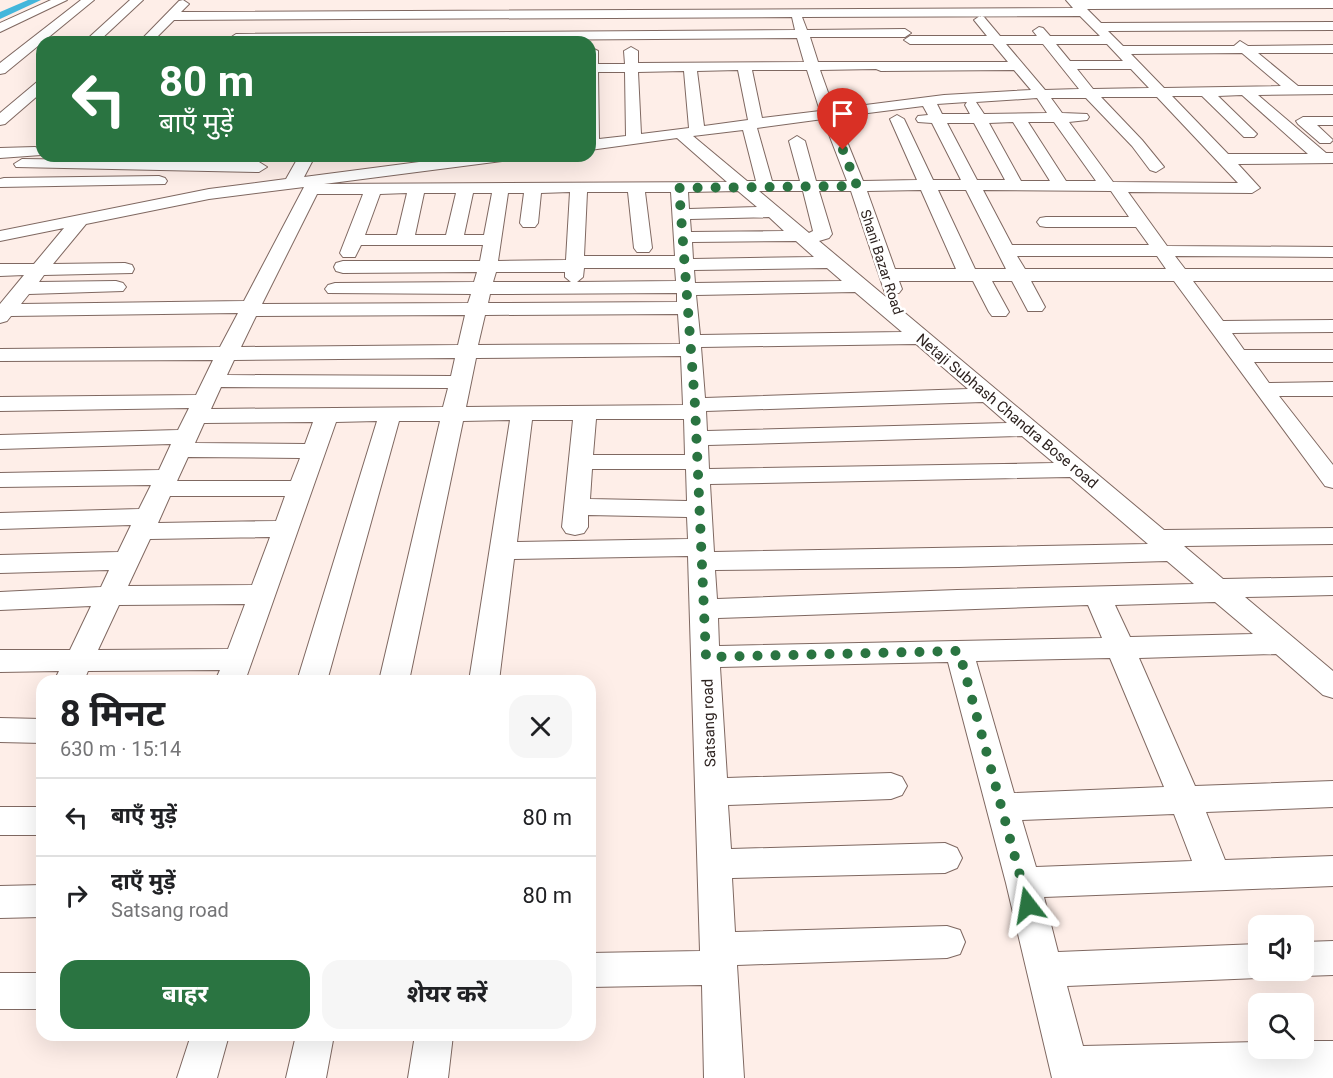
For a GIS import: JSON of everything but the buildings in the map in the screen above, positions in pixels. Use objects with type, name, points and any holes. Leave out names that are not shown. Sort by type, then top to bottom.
[{"type":"street","points":[[0,22],[49,0]]},
{"type":"street","points":[[0,28],[61,0]]},
{"type":"street","points":[[43,36],[88,0]]},
{"type":"street","points":[[97,36],[137,0]]},
{"type":"street","points":[[377,36],[436,0]]},
{"type":"street","points":[[257,12],[391,28],[549,22],[798,20],[1190,2],[1332,2]]},
{"type":"street","points":[[1190,2],[1294,91]]},
{"type":"street","points":[[175,12],[423,7],[549,22]]},
{"type":"street","points":[[1079,7],[1205,15],[1333,15]]},
{"type":"street","points":[[755,188],[974,185],[1252,188],[1079,7]]},
{"type":"street","points":[[151,36],[175,12],[409,15],[549,22],[798,20],[925,67],[1041,94],[1327,91],[1333,101]]},
{"type":"street","points":[[237,36],[257,12]]},
{"type":"street","points":[[596,48],[631,47],[798,20]]},
{"type":"street","name":"Shani Bazar Road","points":[[798,20],[812,76],[857,186],[902,321]]},
{"type":"street","points":[[980,20],[1141,222],[1263,390],[1325,458],[1333,481]]},
{"type":"street","points":[[1030,20],[1090,94],[1137,143],[1156,167]]},
{"type":"street","points":[[443,36],[549,22]]},
{"type":"street","points":[[1099,27],[1333,26]]},
{"type":"street","points":[[904,32],[925,67],[936,100],[938,118],[1035,307]]},
{"type":"street","points":[[596,68],[744,66],[812,76],[904,32],[960,40],[1333,37]]},
{"type":"street","points":[[960,40],[986,81]]},
{"type":"street","points":[[9,41],[36,41]]},
{"type":"street","points":[[3,66],[36,42]]},
{"type":"street","points":[[631,47],[634,140]]},
{"type":"street","points":[[872,47],[896,101],[927,186],[974,275],[999,312]]},
{"type":"street","points":[[1121,50],[1333,49]]},
{"type":"street","points":[[1067,65],[1333,62]]},
{"type":"street","points":[[686,279],[755,188],[753,82],[744,66]]},
{"type":"street","points":[[596,134],[634,140],[828,114],[896,101],[966,97],[986,81],[1018,66]]},
{"type":"street","points":[[689,133],[690,67]]},
{"type":"street","points":[[1146,76],[1169,75]]},
{"type":"street","points":[[1252,75],[1298,75]]},
{"type":"street","points":[[0,121],[36,90]]},
{"type":"street","points":[[1206,92],[1249,134]]},
{"type":"street","points":[[1246,92],[1329,154]]},
{"type":"street","points":[[1268,92],[1294,113],[1329,154]]},
{"type":"street","points":[[966,97],[980,118],[1016,186]]},
{"type":"street","points":[[896,101],[938,118],[1082,117]]},
{"type":"street","points":[[878,120],[896,101]]},
{"type":"street","points":[[1294,113],[1333,121]]},
{"type":"street","points":[[1017,117],[1061,186]]},
{"type":"street","name":"Netaji Subhash Chandra Bose road","points":[[689,133],[755,188],[773,212],[1333,687]]},
{"type":"street","points":[[0,355],[228,352],[470,343],[686,279],[804,238],[823,234],[798,141]]},
{"type":"street","points":[[0,153],[36,148]]},
{"type":"street","points":[[2,185],[36,152]]},
{"type":"street","points":[[1224,159],[1329,154]]},
{"type":"street","points":[[22,164],[179,165],[241,162]]},
{"type":"street","points":[[246,188],[261,162]]},
{"type":"street","points":[[74,670],[250,309],[306,184],[307,162]]},
{"type":"street","points":[[361,173],[366,162]]},
{"type":"street","points":[[0,236],[209,194],[246,188],[306,184],[361,173],[452,162]]},
{"type":"street","points":[[165,181],[179,165]]},
{"type":"street","points":[[2,185],[165,181],[199,183],[209,194]]},
{"type":"street","points":[[306,184],[373,189],[636,188]]},
{"type":"street","points":[[395,675],[482,288],[501,187]]},
{"type":"street","points":[[529,223],[533,187]]},
{"type":"street","points":[[573,287],[579,187]]},
{"type":"street","points":[[405,240],[417,188]]},
{"type":"street","points":[[454,240],[466,188]]},
{"type":"street","points":[[636,188],[686,279]]},
{"type":"street","points":[[636,188],[643,248]]},
{"type":"street","points":[[327,310],[373,189]]},
{"type":"street","points":[[686,279],[773,212]]},
{"type":"street","points":[[2,312],[79,221]]},
{"type":"street","points":[[1046,222],[1141,222]]},
{"type":"street","points":[[354,240],[492,240]]},
{"type":"street","points":[[1006,250],[1333,252]]},
{"type":"street","points":[[1312,252],[1333,274]]},
{"type":"street","points":[[335,289],[573,287],[686,279],[832,262]]},
{"type":"street","points":[[343,267],[482,288],[575,264],[686,279],[921,338]]},
{"type":"street","points":[[0,270],[125,269]]},
{"type":"street","points":[[887,275],[1333,274]]},
{"type":"street","points":[[2,312],[327,310],[482,288],[686,279],[860,286]]},
{"type":"street","name":"Satsang road","points":[[686,279],[697,439],[724,1078]]},
{"type":"street","points":[[24,288],[116,287]]},
{"type":"street","points":[[1217,327],[1333,327]]},
{"type":"street","points":[[1238,356],[1333,356]]},
{"type":"street","points":[[213,381],[461,382]]},
{"type":"street","points":[[1263,390],[1333,389]]},
{"type":"street","points":[[580,462],[697,439],[989,395]]},
{"type":"street","points":[[0,404],[327,415],[585,413],[697,439],[1077,470]]},
{"type":"street","points":[[585,413],[576,517],[700,508]]},
{"type":"street","points":[[314,675],[390,414]]},
{"type":"street","points":[[485,675],[522,414]]},
{"type":"street","points":[[0,661],[74,670],[234,670],[327,415]]},
{"type":"street","points":[[697,439],[1029,429]]},
{"type":"street","points":[[0,442],[183,443],[314,451]]},
{"type":"street","points":[[0,480],[301,488]]},
{"type":"street","points":[[0,521],[286,530]]},
{"type":"street","points":[[502,551],[958,558],[1333,536]]},
{"type":"street","points":[[0,564],[126,561]]},
{"type":"street","points":[[704,609],[1333,586]]},
{"type":"street","points":[[0,601],[110,596],[262,594]]},
{"type":"street","points":[[1098,596],[1185,799],[1214,875]]},
{"type":"street","points":[[706,657],[1282,644]]},
{"type":"street","points":[[959,651],[1003,807],[1070,1072],[1333,1060]]},
{"type":"street","points":[[0,730],[36,730]]},
{"type":"street","points":[[712,792],[891,786]]},
{"type":"street","points":[[1003,807],[1333,794]]},
{"type":"street","points":[[0,821],[36,821]]},
{"type":"street","points":[[715,864],[945,858]]},
{"type":"street","points":[[1023,883],[1333,871]]},
{"type":"street","points":[[0,902],[36,901]]},
{"type":"street","points":[[596,969],[947,942]]},
{"type":"street","points":[[1314,959],[1333,958]]},
{"type":"street","points":[[1045,970],[1248,961]]},
{"type":"street","points":[[0,991],[36,991]]},
{"type":"street","points":[[197,1078],[208,1041]]},
{"type":"street","points":[[306,1078],[314,1041]]},
{"type":"street","points":[[428,1078],[433,1041]]},
{"type":"waterway","points":[[0,16],[36,0]]},
{"type":"route","points":[[843,150],[857,186],[679,188],[695,405],[706,657],[959,651],[1028,905]]}]
